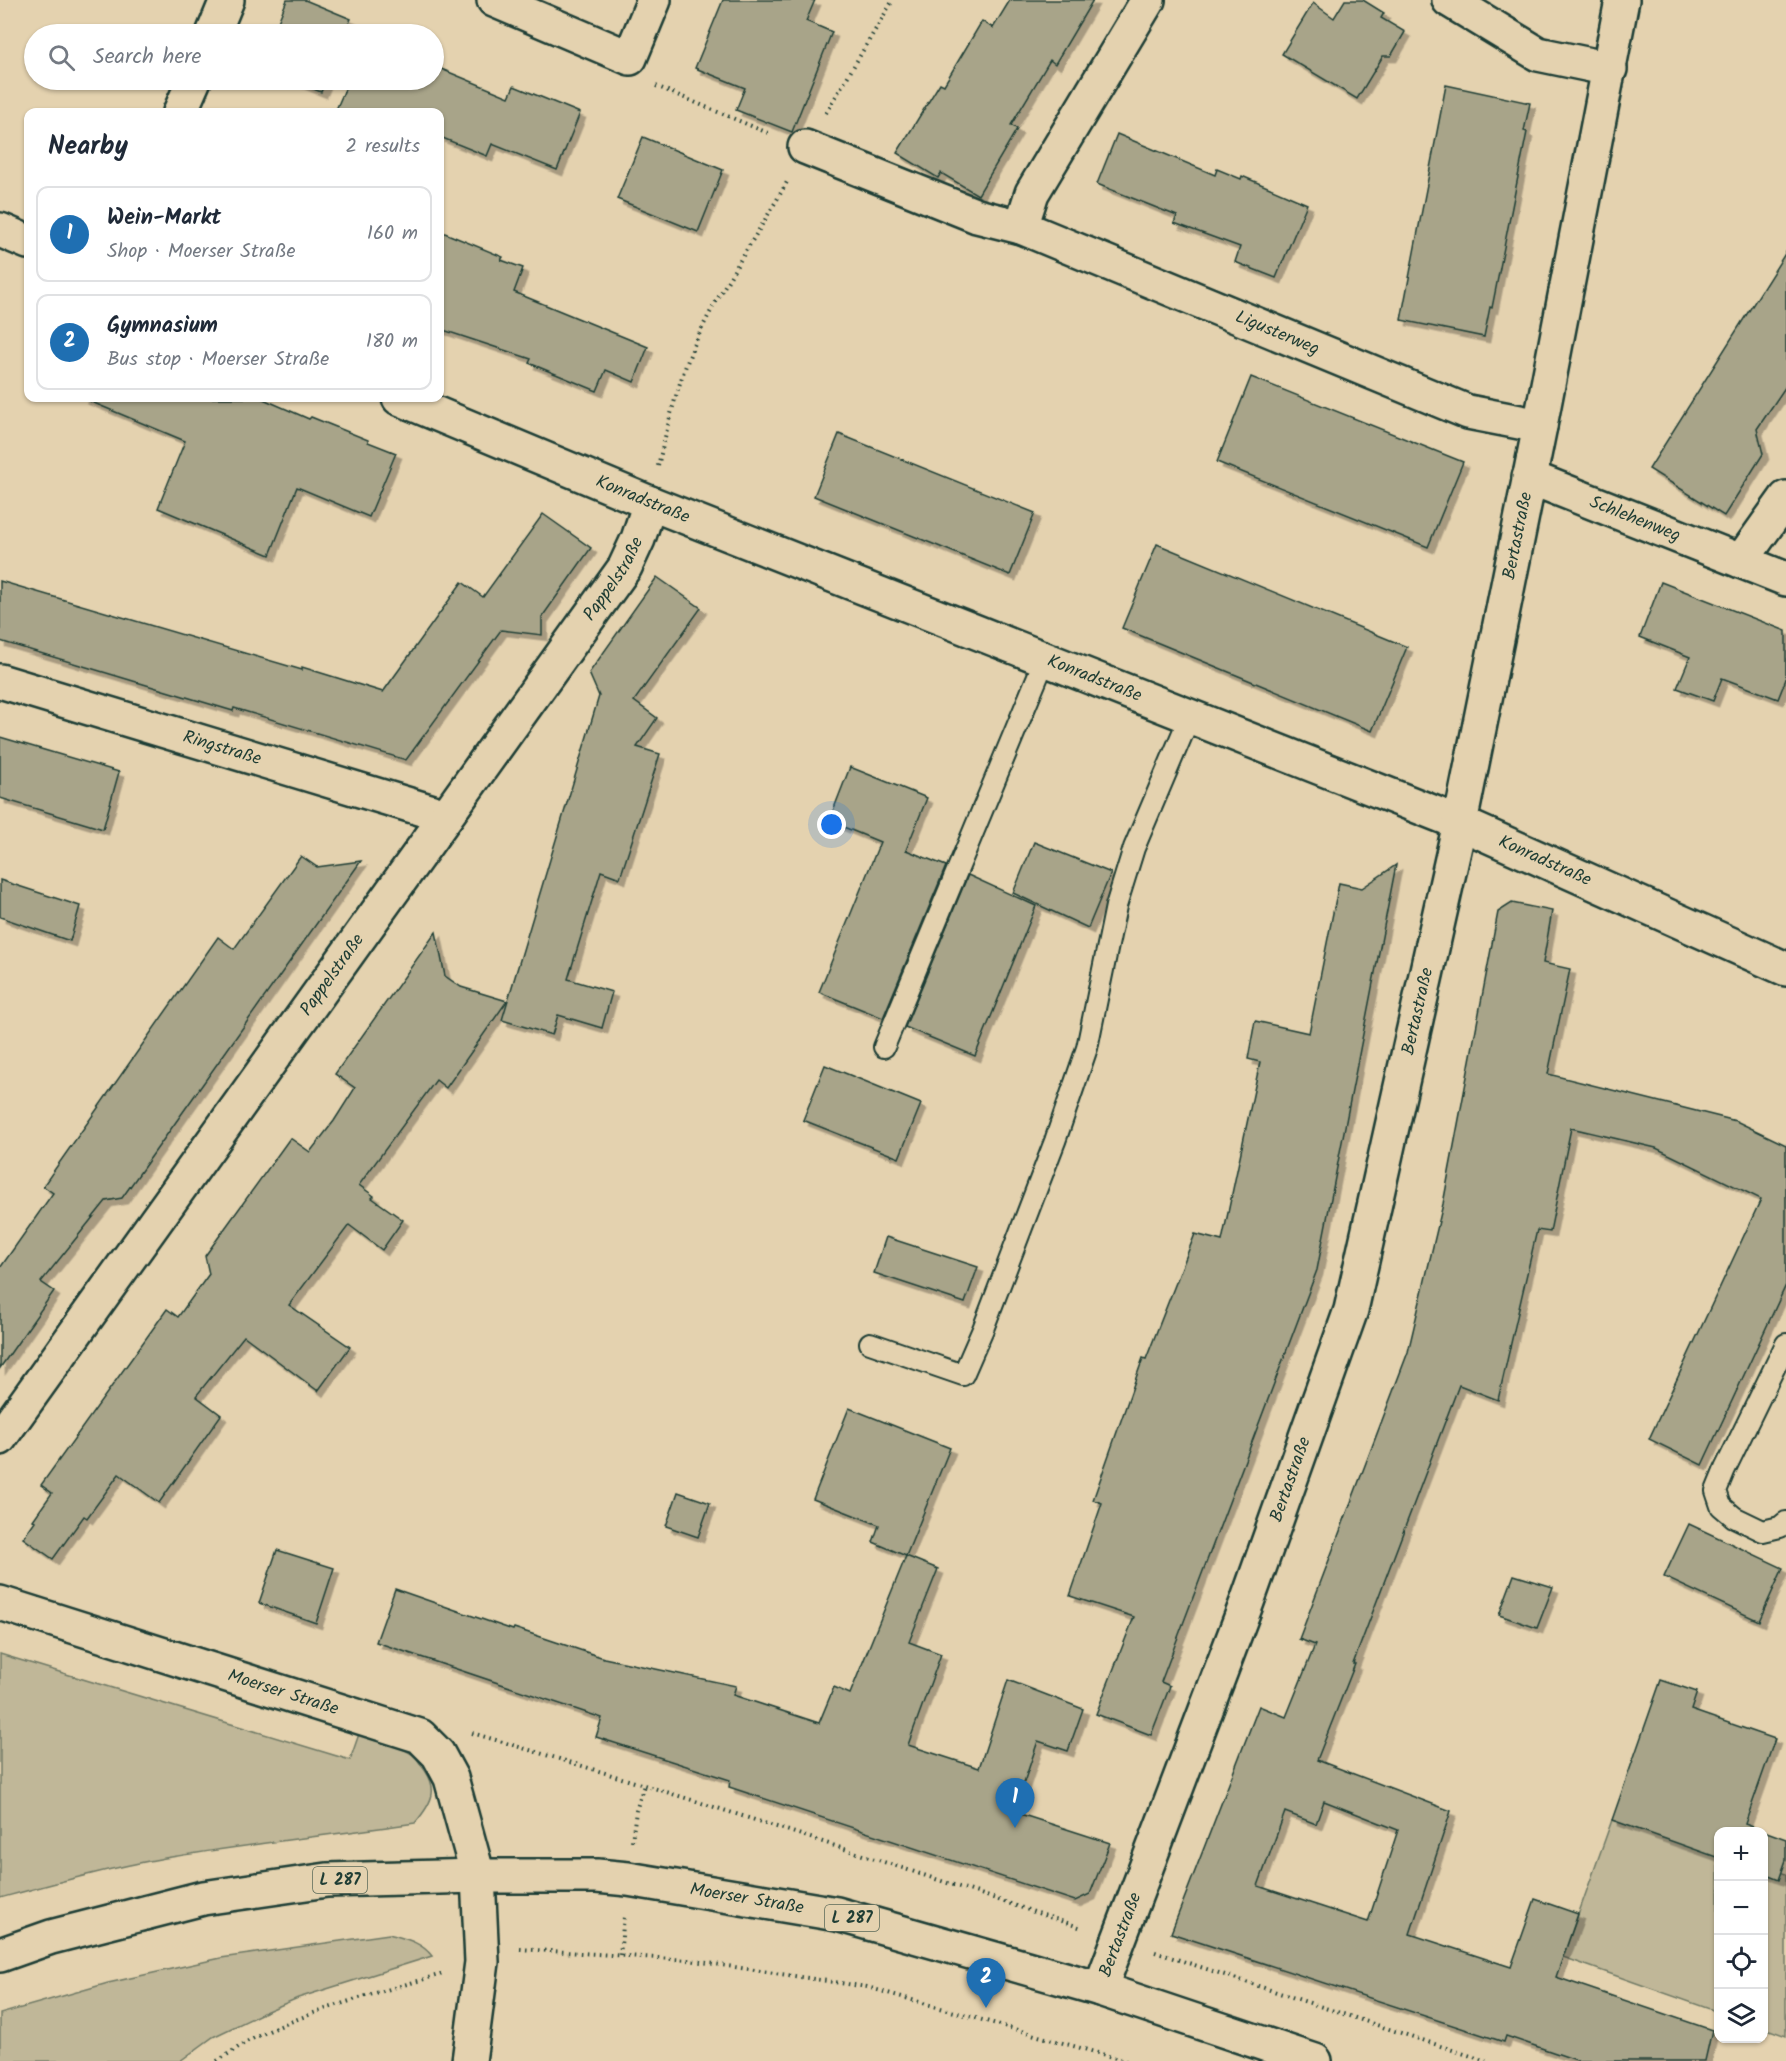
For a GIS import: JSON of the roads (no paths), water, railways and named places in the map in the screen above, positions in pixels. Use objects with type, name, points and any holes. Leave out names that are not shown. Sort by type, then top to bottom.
[{"type":"street","points":[[217,24],[227,0]]},
{"type":"street","points":[[494,0],[630,58],[654,0]]},
{"type":"street","points":[[1021,227],[1032,193],[1148,0]]},
{"type":"street","points":[[1449,0],[1538,54],[1610,69]]},
{"type":"street","name":"Bertastraße","points":[[1101,1989],[1247,1602],[1351,1310],[1460,823],[1540,426],[1622,0]]},
{"type":"street","points":[[182,108],[190,90]]},
{"type":"street","name":"Ligusterweg","points":[[805,147],[977,216],[1021,227],[1468,412],[1540,426]]},
{"type":"street","points":[[0,230],[24,240]]},
{"type":"street","name":"Konradstraße","points":[[409,402],[650,503],[1460,823],[1786,969]]},
{"type":"street","name":"Schlehenweg","points":[[1529,477],[1786,579]]},
{"type":"street","points":[[1740,561],[1786,498]]},
{"type":"street","name":"Pappelstraße","points":[[0,1438],[625,567],[638,539],[650,503]]},
{"type":"street","name":"Ringstraße","points":[[0,681],[446,816]]},
{"type":"street","name":"Moerser Straße","points":[[0,1603],[420,1736],[438,1754],[451,1778],[478,1876],[482,1962],[469,2061]]},
{"type":"street","name":"Moerser Straße","points":[[0,1955],[62,1934],[203,1898],[327,1880],[597,1876],[837,1914],[1101,1989],[1315,2061]]},
{"type":"lane","points":[[884,1047],[1045,659]]},
{"type":"lane","points":[[870,1343],[963,1376],[1055,1141],[1087,1048],[1116,906],[1138,838],[1190,716]]},
{"type":"lane","points":[[1786,1344],[1716,1491],[1721,1506],[1734,1517],[1763,1531],[1780,1527],[1786,1522]]},
{"type":"place","name":"Wein-Markt","points":[[1015,1828]]},
{"type":"place","name":"Gymnasium","points":[[986,2008]]}]
